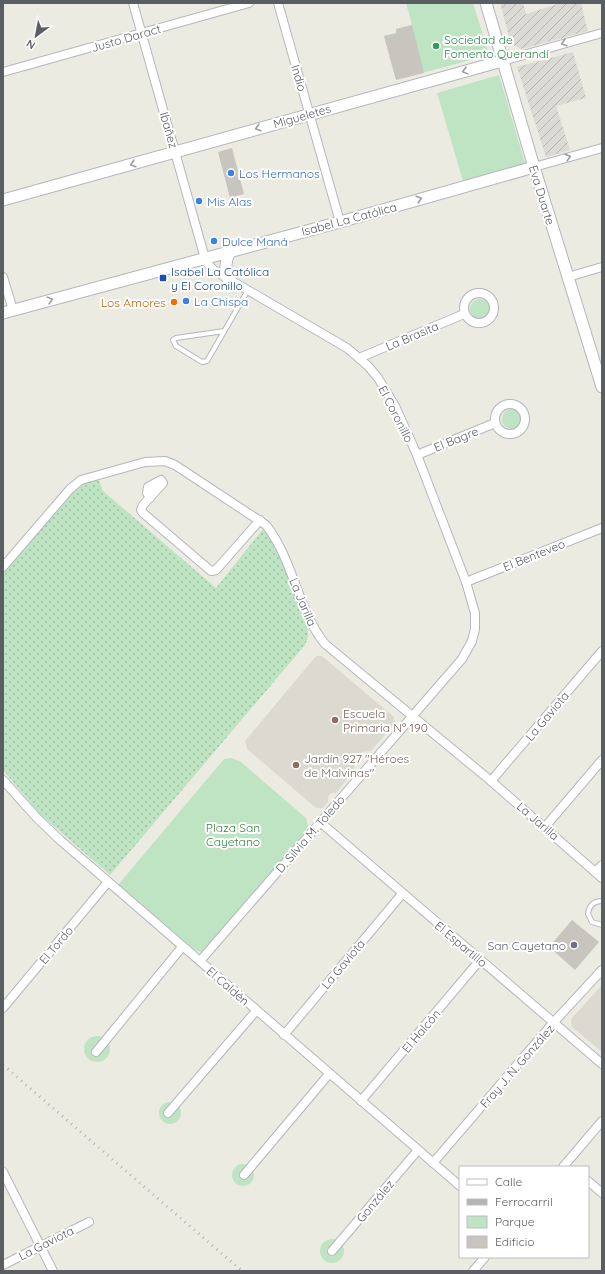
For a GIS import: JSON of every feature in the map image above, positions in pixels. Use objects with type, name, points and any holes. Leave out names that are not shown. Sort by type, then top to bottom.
[{"type":"street","name":"Ibañez","points":[[133,3],[204,258]]},
{"type":"street","name":"Justo Daract","points":[[3,72],[249,3]]},
{"type":"street","name":"Indio","points":[[278,3],[340,222]]},
{"type":"street","name":"Eva Duarte","points":[[486,3],[534,167],[602,386]]},
{"type":"street","name":"Migueletes","points":[[3,200],[602,33]]},
{"type":"street","name":"Isabel La Católica","points":[[8,311],[340,222],[602,148]]},
{"type":"street","points":[[228,278],[225,269],[226,260],[230,251]]},
{"type":"street","name":"El Coronillo","points":[[204,258],[210,267],[347,348],[378,378],[388,394],[417,455],[466,582]]},
{"type":"street","points":[[568,277],[602,267]]},
{"type":"street","points":[[3,277],[8,311]]},
{"type":"street","name":"La Brasita","points":[[359,358],[464,314]]},
{"type":"street","name":"El Bagre","points":[[417,455],[495,423]]},
{"type":"street","name":"La Jarilla","points":[[3,567],[70,489],[81,480],[156,460],[175,465],[260,520],[278,542],[309,620],[319,637],[334,652],[413,715],[545,827],[602,878]]},
{"type":"street","points":[[150,498],[143,505],[143,513],[211,571],[216,570],[260,520]]},
{"type":"street","name":"El Benteveo","points":[[466,582],[602,528]]},
{"type":"street","name":"D. Silvia M. Toledo","points":[[200,961],[462,659],[472,641],[475,613],[466,582]]},
{"type":"street","name":"La Gaviota","points":[[491,781],[602,651]]},
{"type":"street","points":[[545,827],[602,760]]},
{"type":"street","name":"El Caldén","points":[[3,780],[37,818],[108,882],[459,1185]]},
{"type":"street","name":"El Espartillo","points":[[320,822],[402,894],[602,1064]]},
{"type":"street","points":[[595,872],[602,865]]},
{"type":"street","name":"El Tordo","points":[[3,1008],[108,882]]},
{"type":"street","name":"La Gaviota","points":[[284,1035],[402,894]]},
{"type":"street","points":[[96,1052],[182,947]]},
{"type":"street","name":"El Halcón","points":[[361,1101],[480,960]]},
{"type":"street","name":"Fray J. N. González","points":[[433,1163],[602,970]]},
{"type":"street","points":[[168,1113],[256,1011]]},
{"type":"street","points":[[244,1175],[329,1074]]},
{"type":"street","points":[[567,1166],[602,1121]]},
{"type":"street","name":"González","points":[[332,1251],[418,1150]]},
{"type":"street","points":[[3,1172],[53,1271]]},
{"type":"street","points":[[589,1182],[602,1193]]},
{"type":"street","name":"La Gaviota","points":[[3,1265],[88,1222]]},
{"type":"street","points":[[473,1271],[484,1258]]},
{"type":"lane","points":[[224,331],[176,338],[173,340],[176,346],[202,362],[207,361],[248,290]]},
{"type":"lane","points":[[602,901],[593,903],[590,906],[588,914],[592,922],[602,925]]},
{"type":"shaded area","points":[[500,3],[523,3],[526,14],[561,3],[581,3],[588,31],[522,49],[511,44]]},
{"type":"shaded area","points":[[573,52],[586,98],[556,106],[570,150],[546,157],[517,67]]},
{"type":"shaded area","name":"Escuela Primaria Nº 190","points":[[316,656],[322,656],[394,717],[395,723],[371,751],[362,752],[354,762],[354,770],[336,793],[331,793],[328,797],[328,802],[323,808],[316,808],[247,749],[245,741]]},
{"type":"shaded area","points":[[602,985],[602,1052],[572,1027],[571,1019]]},
{"type":"green space","name":"Sociedad de Fomento Querandí","points":[[406,3],[473,3],[489,55],[396,80],[384,36],[396,33],[396,29],[412,25]]},
{"type":"green space","points":[[499,75],[525,163],[463,181],[437,93]]},
{"type":"green space","points":[[480,299],[487,302],[490,309],[487,316],[480,319],[473,316],[470,309],[473,302]]},
{"type":"green space","points":[[512,409],[519,412],[522,419],[519,426],[512,429],[505,426],[502,419],[505,412]]},
{"type":"green space","points":[[98,478],[103,491],[216,588],[263,529],[276,546],[308,629],[308,637],[305,645],[110,875],[40,814],[3,770],[3,573],[76,488],[92,479]]},
{"type":"green space","name":"Plaza San Cayetano","points":[[232,758],[241,762],[306,818],[308,826],[304,834],[204,952],[196,951],[118,885],[224,759]]},
{"type":"green space","points":[[97,1036],[106,1040],[110,1049],[106,1058],[97,1062],[88,1058],[84,1049],[88,1040]]},
{"type":"green space","points":[[166,1102],[174,1102],[181,1109],[181,1117],[174,1124],[166,1124],[159,1117],[159,1109]]},
{"type":"green space","points":[[243,1164],[251,1167],[254,1175],[251,1183],[243,1186],[235,1183],[232,1175],[235,1167]]},
{"type":"green space","points":[[332,1239],[340,1243],[344,1251],[340,1259],[332,1263],[324,1259],[320,1251],[324,1243]]},
{"type":"building","points":[[412,25],[424,73],[396,80],[384,36],[397,33],[396,29]]},
{"type":"building","name":"Los Hermanos","points":[[232,148],[244,194],[230,198],[218,152]]},
{"type":"building","name":"San Cayetano","points":[[572,920],[599,942],[575,970],[549,947]]},
{"type":"railway","points":[[3,1065],[242,1271]]},
{"type":"place","name":"Sociedad de Fomento Querandí","points":[[436,46]]},
{"type":"place","name":"Los Hermanos","points":[[231,173]]},
{"type":"place","name":"Mis Alas","points":[[199,201]]},
{"type":"place","name":"Dulce Maná","points":[[214,241]]},
{"type":"place","name":"Isabel La Católica y El Coronillo","points":[[163,278]]},
{"type":"place","name":"La Chispa","points":[[186,301]]},
{"type":"place","name":"Los Amores","points":[[174,302]]},
{"type":"place","name":"Escuela Primaria Nº 190","points":[[335,720]]},
{"type":"place","name":"Jardín 927 \"Héroes de Malvinas\"","points":[[296,765]]},
{"type":"place","name":"San Cayetano","points":[[574,945]]}]
